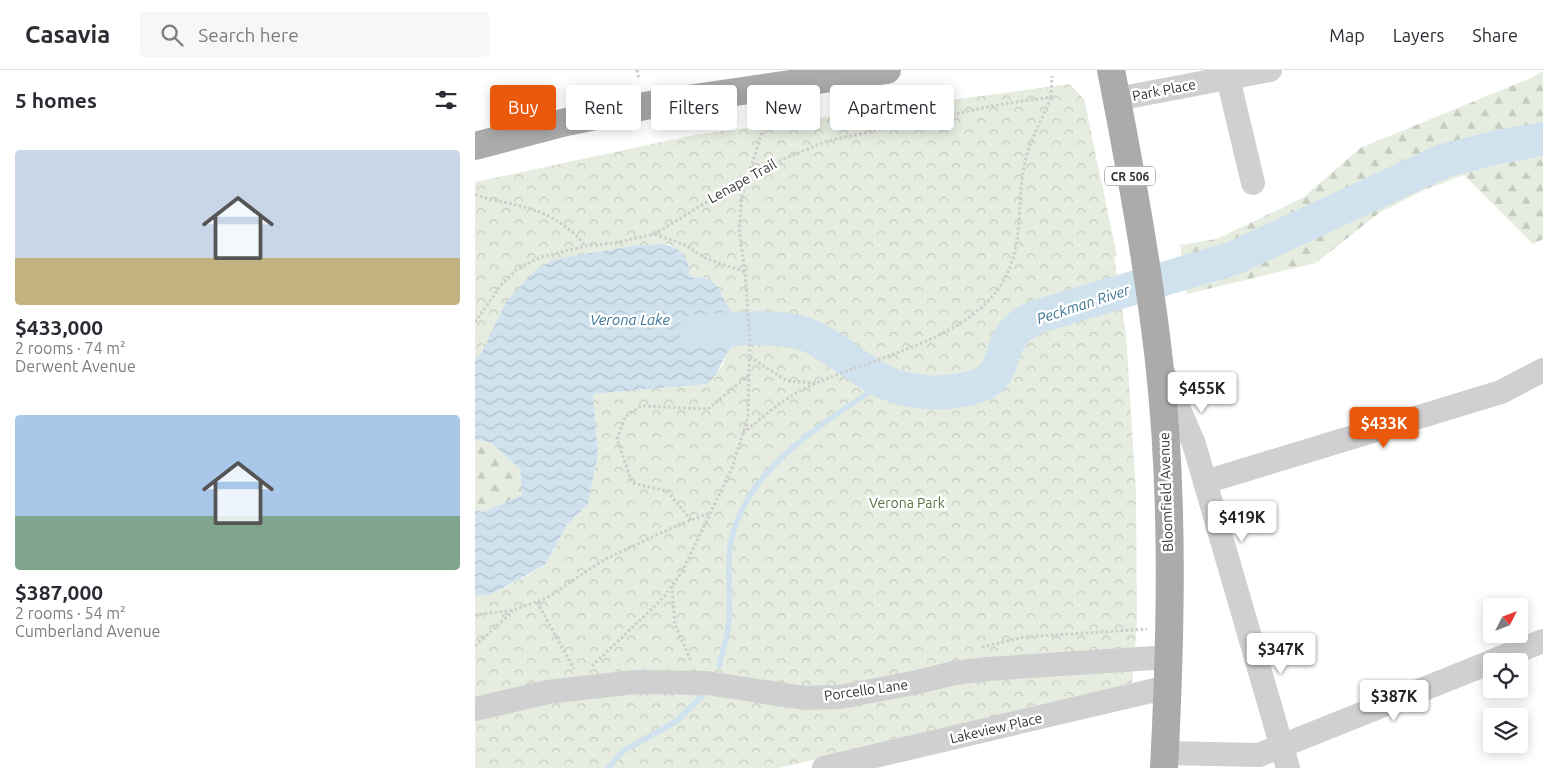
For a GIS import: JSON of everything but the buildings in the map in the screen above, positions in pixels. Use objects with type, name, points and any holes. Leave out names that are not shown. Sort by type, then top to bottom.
[{"type":"main road","points":[[475,146],[566,122],[660,103],[887,70]]},
{"type":"main road","name":"Bloomfield Avenue","points":[[1111,70],[1143,253],[1159,360],[1168,518],[1169,657],[1165,760]]},
{"type":"street","name":"Park Place","points":[[1117,99],[1270,70]]},
{"type":"street","points":[[1228,78],[1253,183]]},
{"type":"street","points":[[1159,360],[1194,444],[1285,758]]},
{"type":"street","points":[[1205,482],[1501,392],[1543,370]]},
{"type":"street","points":[[1514,653],[1543,641]]},
{"type":"street","name":"Porcello Lane","points":[[475,709],[557,691],[634,682],[707,683],[804,698],[840,697],[919,682],[954,673],[987,669],[1169,657]]},
{"type":"street","points":[[1165,760],[1259,755],[1285,758],[1483,666]]},
{"type":"street","name":"Lakeview Place","points":[[823,768],[1168,687]]},
{"type":"path","points":[[637,70],[639,80]]},
{"type":"path","points":[[743,433],[797,392],[845,370],[925,341],[975,314],[994,296],[1007,274],[1017,250],[1024,167],[1030,142],[1051,97],[1052,76]]},
{"type":"path","name":"Lenape Trail","points":[[475,322],[501,284],[516,270],[541,257],[585,246],[614,243],[655,234],[747,176],[827,141],[1002,104],[1051,97]]},
{"type":"path","points":[[598,670],[588,670],[664,597],[682,572],[732,468],[748,417],[749,316],[739,229],[742,195],[762,130]]},
{"type":"path","points":[[475,195],[535,209],[570,228],[585,246]]},
{"type":"path","points":[[655,234],[685,245],[707,259],[745,272]]},
{"type":"path","points":[[750,356],[787,380],[817,383]]},
{"type":"path","points":[[691,520],[667,491],[632,483],[617,440],[625,417],[641,406],[708,409],[749,374]]},
{"type":"path","points":[[475,615],[513,610],[537,602],[574,582],[605,559],[710,513]]},
{"type":"path","points":[[672,585],[675,625],[681,642],[694,665]]},
{"type":"path","points":[[537,602],[575,672]]},
{"type":"path","points":[[475,646],[513,610]]},
{"type":"path","points":[[979,647],[1024,637],[1169,627]]},
{"type":"path","points":[[566,674],[581,671]]},
{"type":"green space","points":[[1543,71],[1543,239],[1533,244],[1464,175],[1424,190],[1379,213],[1316,263],[1187,294],[1180,245],[1217,239],[1304,197],[1360,148],[1531,78]]},
{"type":"green space","name":"Verona Park","points":[[1069,84],[1084,99],[1117,256],[1114,257],[1126,335],[1136,493],[1137,622],[1132,685],[779,768],[475,768],[475,596],[490,595],[545,566],[567,525],[588,504],[598,455],[593,394],[707,384],[723,365],[726,352],[734,343],[730,315],[720,293],[707,278],[689,277],[684,257],[677,249],[668,244],[556,259],[475,360],[475,182],[694,135],[747,128],[747,130],[820,130],[820,118],[830,117],[830,130],[954,130],[954,100]]},
{"type":"green space","points":[[475,439],[491,443],[520,469],[522,495],[483,512],[475,510]]},
{"type":"water","name":"Verona Lake","points":[[661,244],[674,247],[683,254],[688,264],[690,277],[705,278],[711,280],[716,285],[729,309],[740,318],[742,342],[735,344],[731,348],[713,378],[707,384],[593,394],[598,455],[588,504],[567,525],[545,565],[490,595],[475,596],[475,510],[483,512],[522,495],[520,469],[491,443],[475,439],[475,360],[483,350],[506,302],[535,270],[556,259],[634,246]]},
{"type":"waterway","name":"Peckman River","points":[[696,331],[762,328],[799,332],[821,342],[884,382],[907,390],[944,392],[968,389],[986,382],[995,374],[1011,336],[1022,325],[1036,317],[1234,258],[1443,161],[1502,146],[1543,139]]},
{"type":"waterway","points":[[719,666],[729,617],[730,545],[743,508],[757,485],[795,446],[839,412],[884,382]]},
{"type":"waterway","points":[[608,768],[623,751],[677,721],[702,696]]}]
